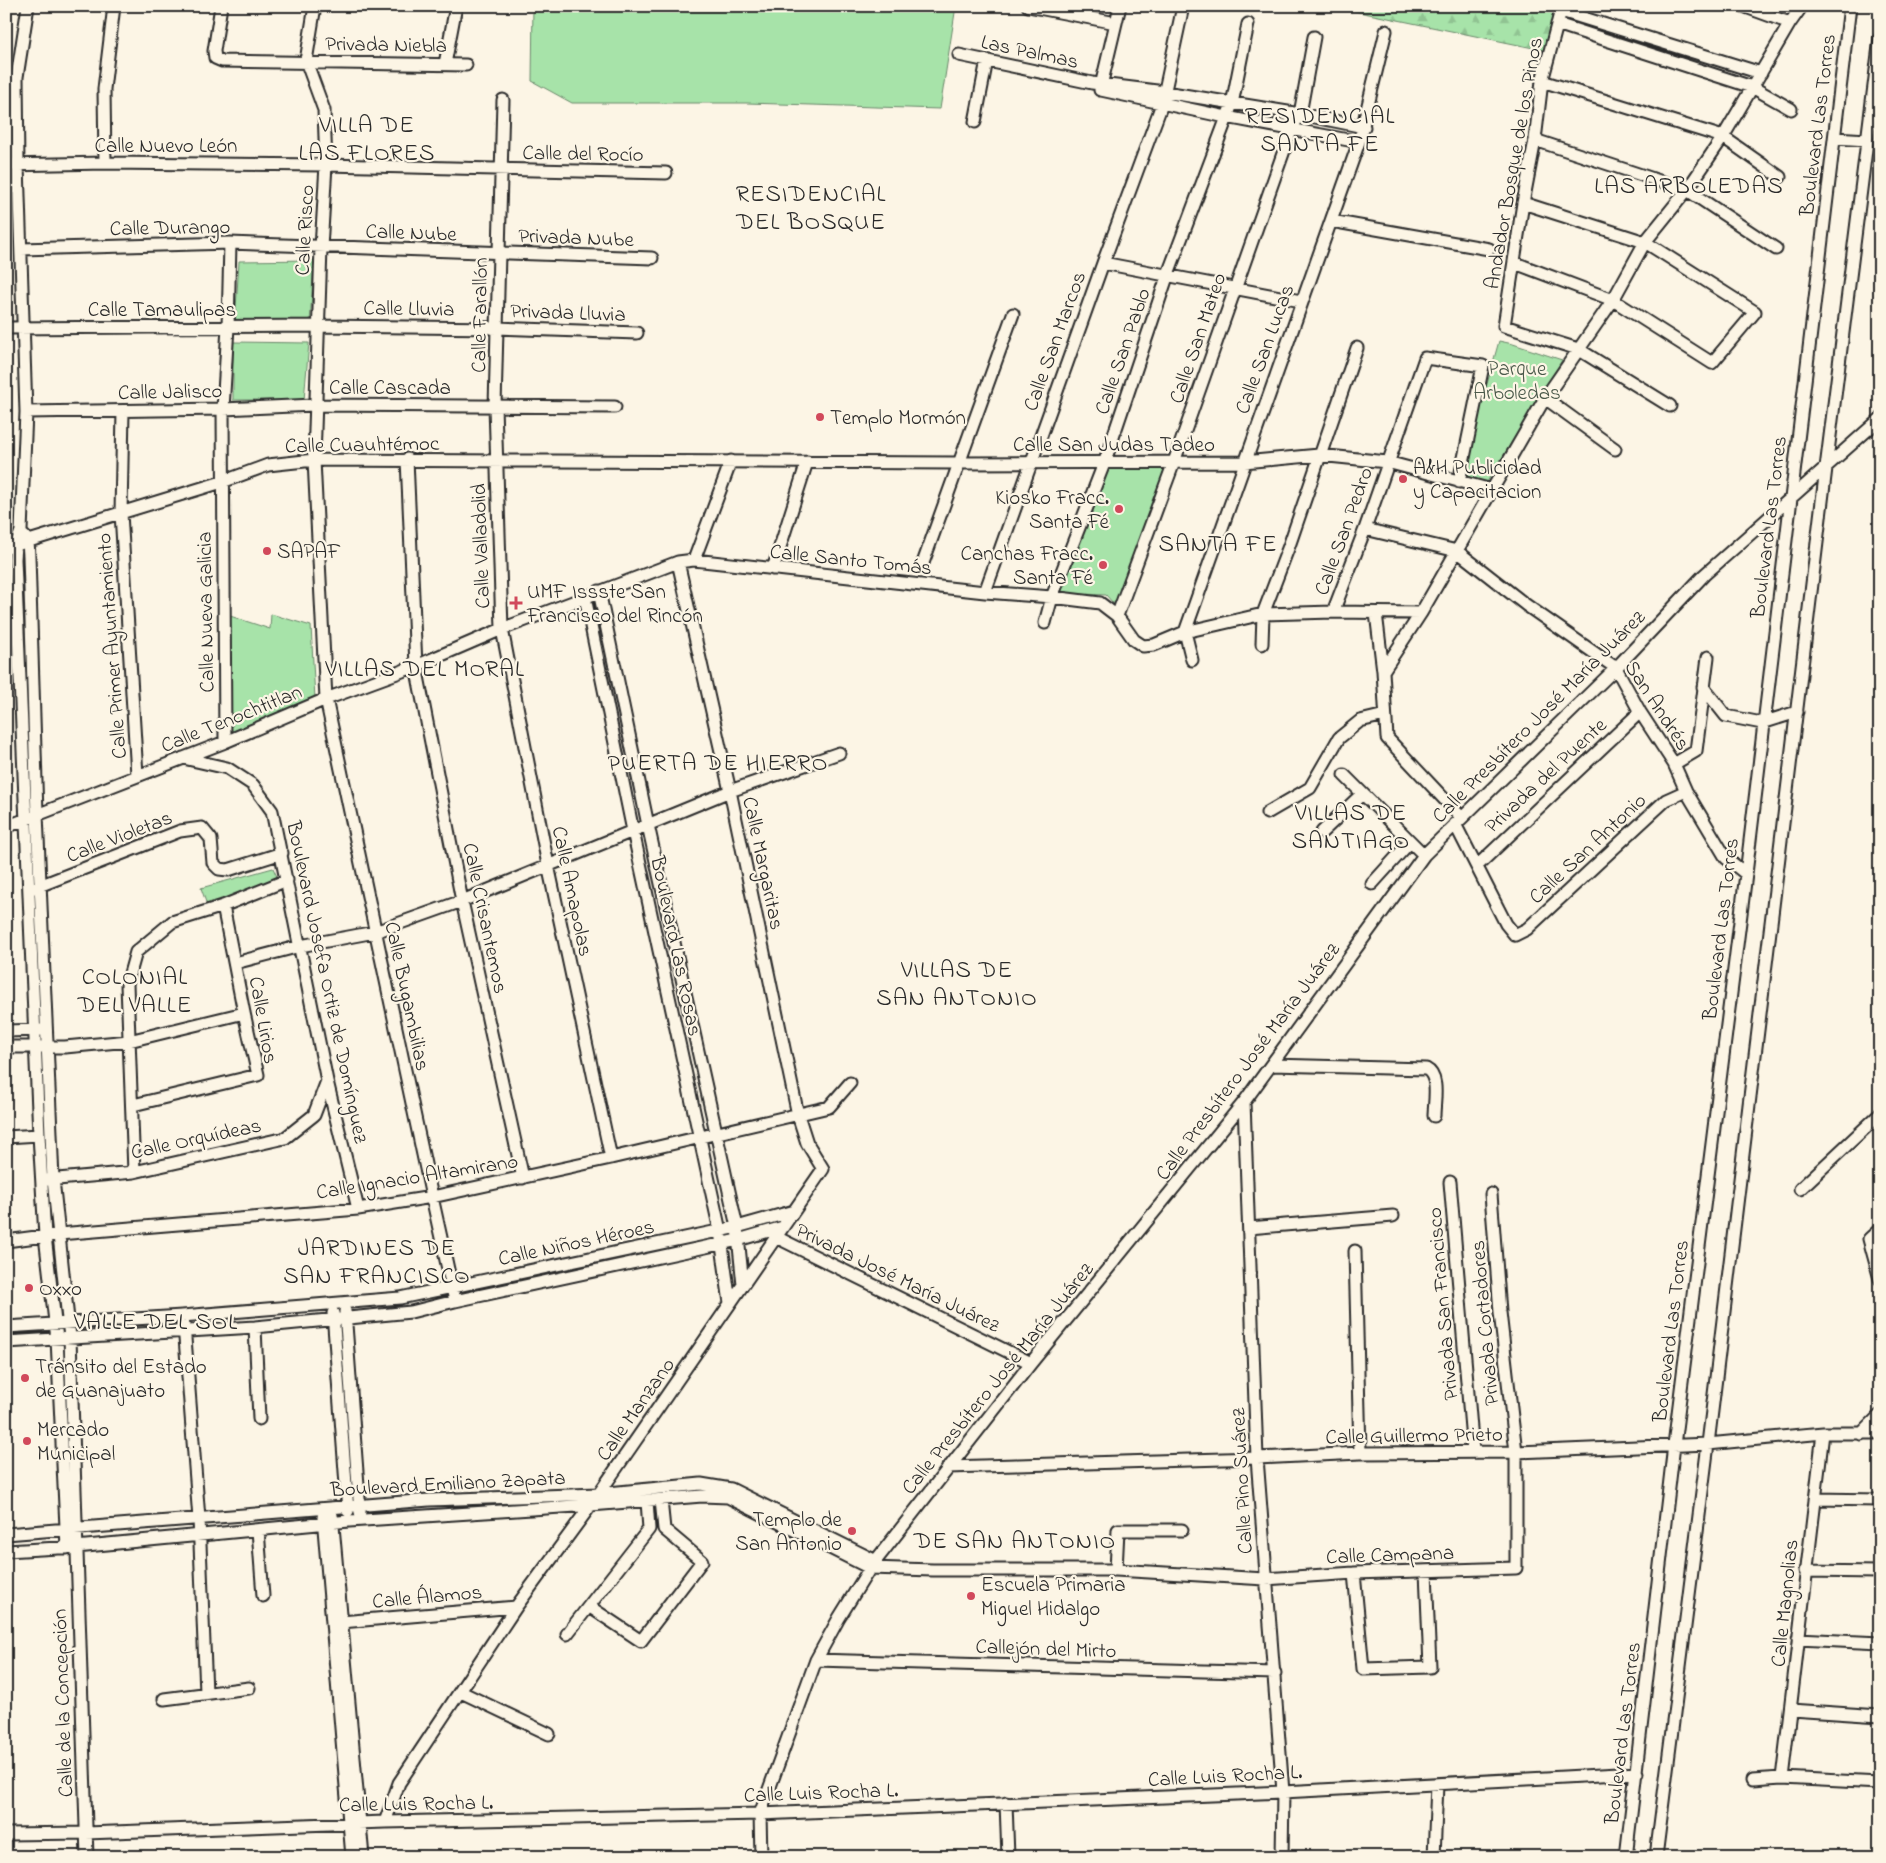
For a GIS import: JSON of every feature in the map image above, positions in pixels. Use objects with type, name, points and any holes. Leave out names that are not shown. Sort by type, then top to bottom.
[{"type":"street","points":[[28,6],[17,77],[12,165],[21,249],[26,412],[21,531],[11,546],[26,819],[48,1047],[46,1236],[56,1323],[71,1529]]},
{"type":"street","points":[[105,163],[104,89],[114,6]]},
{"type":"street","name":"Privada Niebla","points":[[221,6],[214,51],[215,58],[222,61],[466,65]]},
{"type":"street","name":"Calle Risco","points":[[314,460],[314,405],[326,165],[324,110],[306,61],[315,6]]},
{"type":"street","points":[[445,64],[456,6]]},
{"type":"street","points":[[1028,6],[1116,23]]},
{"type":"street","points":[[1098,86],[1120,6]]},
{"type":"street","points":[[1743,6],[1790,23]]},
{"type":"street","points":[[1383,671],[1421,613],[1544,398],[1613,300],[1645,242],[1687,190],[1723,137],[1802,6]]},
{"type":"street","name":"Boulevard Las Torres","points":[[1626,1857],[1674,1445],[1746,874],[1762,723],[1850,6]]},
{"type":"street","points":[[1562,9],[1761,72]]},
{"type":"street","name":"Andador Bosque de los Pinos","points":[[1562,9],[1542,81],[1535,140],[1504,326],[1578,349]]},
{"type":"street","name":"Calle San Marcos","points":[[985,592],[1030,463],[1162,104],[1182,11]]},
{"type":"street","name":"Calle San Pablo","points":[[1045,623],[1052,597],[1105,461],[1168,274],[1232,104],[1248,24]]},
{"type":"street","points":[[1557,24],[1752,87],[1791,108]]},
{"type":"street","name":"Calle San Lucas","points":[[1185,632],[1359,142],[1386,32]]},
{"type":"street","name":"Calle San Mateo","points":[[1117,616],[1174,462],[1292,128],[1300,114],[1314,36]]},
{"type":"street","points":[[1656,1857],[1708,1444],[1792,713],[1826,468],[1880,38]]},
{"type":"street","name":"Las Palmas","points":[[959,55],[1098,86]]},
{"type":"street","points":[[976,122],[987,60]]},
{"type":"street","points":[[1542,81],[1723,137],[1780,177]]},
{"type":"street","points":[[1098,86],[1165,92],[1300,114],[1364,127]]},
{"type":"street","points":[[1098,86],[1162,104],[1359,142]]},
{"type":"street","name":"Calle Farallón","points":[[496,461],[495,406],[503,100]]},
{"type":"street","points":[[1835,138],[1867,140]]},
{"type":"street","points":[[1535,140],[1687,190],[1776,248]]},
{"type":"street","name":"Calle Nuevo León","points":[[12,165],[105,163],[326,165],[500,170]]},
{"type":"street","name":"Calle del Rocío","points":[[500,170],[666,173]]},
{"type":"street","points":[[1515,264],[1613,300],[1712,363],[1755,312],[1645,242],[1523,203]]},
{"type":"street","points":[[1331,221],[1489,249]]},
{"type":"street","name":"Calle Durango","points":[[21,249],[230,243],[321,248]]},
{"type":"street","name":"Calle Nueva Galicia","points":[[225,742],[222,482],[230,243]]},
{"type":"street","name":"Calle Nube","points":[[321,248],[499,253]]},
{"type":"street","name":"Privada Nube","points":[[499,253],[652,258]]},
{"type":"street","points":[[1103,263],[1301,301]]},
{"type":"street","points":[[923,563],[1013,314]]},
{"type":"street","name":"Calle Tamaulipas","points":[[6,328],[319,326]]},
{"type":"street","name":"Calle Lluvia","points":[[319,326],[498,328]]},
{"type":"street","name":"Privada Lluvia","points":[[498,328],[637,333]]},
{"type":"street","points":[[1262,644],[1263,614],[1357,348]]},
{"type":"street","points":[[1578,349],[1670,406]]},
{"type":"street","name":"Calle San Pedro","points":[[1333,612],[1365,529],[1425,358],[1483,366],[1458,482]]},
{"type":"street","points":[[1544,398],[1615,449]]},
{"type":"street","name":"Calle Cascada","points":[[314,405],[615,407]]},
{"type":"street","name":"Calle Jalisco","points":[[26,412],[223,409],[314,405]]},
{"type":"street","name":"Calle Primer Ayuntamiento","points":[[123,411],[121,514],[138,775]]},
{"type":"street","name":"Calle Presbítero José María Juárez","points":[[760,1814],[816,1660],[839,1618],[873,1564],[1031,1363],[1244,1102],[1424,855],[1616,668],[1704,575],[1880,419]]},
{"type":"street","name":"Calle San Judas Tadeo","points":[[731,461],[959,463],[1244,462],[1319,455],[1387,462],[1492,490]]},
{"type":"street","name":"Calle Cuauhtémoc","points":[[11,546],[121,514],[222,482],[268,465],[314,460],[407,459],[731,461]]},
{"type":"street","name":"Calle Crisantemos","points":[[407,459],[416,666],[462,900],[523,1178]]},
{"type":"street","name":"Calle Bugambilias","points":[[314,460],[326,700],[455,1301]]},
{"type":"street","name":"Calle Valladolid","points":[[496,461],[502,630]]},
{"type":"street","points":[[694,560],[731,461]]},
{"type":"street","points":[[773,569],[807,462]]},
{"type":"street","points":[[1365,529],[1457,551]]},
{"type":"street","points":[[21,531],[28,541],[37,814],[34,888],[35,1047],[39,1135],[59,1234],[69,1322],[71,1529]]},
{"type":"street","name":"San Andrés","points":[[1457,551],[1526,605],[1616,668],[1640,712],[1674,764],[1686,791],[1726,858],[1746,874]]},
{"type":"street","name":"Calle Santo Tomás","points":[[694,560],[1100,603],[1117,616],[1134,640],[1143,646],[1154,646],[1185,632],[1263,614],[1333,612],[1421,613]]},
{"type":"street","name":"Calle Tenochtitlan","points":[[6,827],[416,666],[585,596],[678,562],[694,560]]},
{"type":"street","name":"Calle Margaritas","points":[[678,562],[730,791],[798,1115],[807,1143],[822,1169]]},
{"type":"street","name":"Boulevard Las Rosas","points":[[600,592],[648,825],[737,1227],[743,1285]]},
{"type":"street","name":"Boulevard Las Rosas","points":[[585,596],[633,831],[720,1230],[730,1303]]},
{"type":"street","points":[[1376,613],[1383,671],[1387,738],[1458,821],[1477,866]]},
{"type":"street","name":"Calle Amapolas","points":[[502,630],[548,865],[611,1158]]},
{"type":"street","points":[[1185,632],[1192,660]]},
{"type":"street","points":[[1674,764],[1696,751],[1708,657]]},
{"type":"street","points":[[1703,687],[1726,716],[1762,723],[1792,713]]},
{"type":"street","name":"Privada del Puente","points":[[1477,866],[1640,712]]},
{"type":"street","points":[[1267,813],[1310,788],[1339,738],[1360,721],[1385,715]]},
{"type":"street","points":[[235,963],[300,946],[375,932],[462,900],[730,791],[839,753]]},
{"type":"street","name":"Boulevard Josefa Ortiz de Domínguez","points":[[183,758],[227,768],[253,785],[272,811],[328,1081],[358,1209]]},
{"type":"street","points":[[1344,775],[1424,855]]},
{"type":"street","name":"Calle San Antonio","points":[[1477,866],[1506,924],[1515,935],[1527,929],[1666,800],[1686,791]]},
{"type":"street","points":[[1322,832],[1362,794]]},
{"type":"street","name":"Calle Violetas","points":[[34,888],[180,831],[202,828],[211,839],[214,863],[219,869],[228,870],[282,854]]},
{"type":"street","points":[[1372,884],[1410,842]]},
{"type":"street","points":[[134,1172],[127,984],[136,952],[172,922],[224,906],[287,880]]},
{"type":"street","name":"Calle Lirios","points":[[132,1105],[258,1075],[224,906]]},
{"type":"street","points":[[6,1047],[48,1047],[128,1041],[244,1013]]},
{"type":"street","points":[[6,1031],[47,1030]]},
{"type":"street","points":[[1272,1065],[1426,1069],[1431,1071],[1435,1077],[1434,1116]]},
{"type":"street","name":"Calle Orquídeas","points":[[47,1180],[134,1172],[285,1138],[314,1115],[328,1081]]},
{"type":"street","name":"Calle Ignacio Altamirano","points":[[6,1241],[59,1234],[358,1209],[432,1197],[611,1158],[828,1107],[850,1083]]},
{"type":"street","name":"Calle Pino Suárez","points":[[1244,1102],[1257,1458],[1283,1792],[1282,1857]]},
{"type":"street","points":[[1800,1189],[1880,1114]]},
{"type":"street","points":[[6,1137],[39,1135]]},
{"type":"street","name":"Calle Manzano","points":[[384,1822],[399,1783],[516,1607],[591,1505],[822,1169]]},
{"type":"street","name":"Privada San Francisco","points":[[1450,1182],[1474,1452]]},
{"type":"street","name":"Privada Cortadores","points":[[1491,1194],[1500,1312],[1516,1452],[1516,1568]]},
{"type":"street","name":"Calle Niños Héroes","points":[[6,1327],[182,1316],[400,1298],[737,1227],[794,1211]]},
{"type":"street","points":[[1249,1228],[1393,1216]]},
{"type":"street","name":"Calle Niños Héroes","points":[[6,1342],[255,1327],[411,1312],[738,1240],[783,1227]]},
{"type":"street","points":[[1880,1229],[1869,1239],[1880,1279]]},
{"type":"street","name":"Privada José María Juárez","points":[[776,1237],[1031,1363]]},
{"type":"street","points":[[1354,1251],[1360,1453]]},
{"type":"street","points":[[339,1318],[344,1303]]},
{"type":"street","points":[[332,1304],[339,1318],[354,1521]]},
{"type":"street","points":[[182,1316],[185,1331],[199,1519],[198,1535],[206,1693]]},
{"type":"street","points":[[255,1327],[259,1418]]},
{"type":"street","points":[[1861,1434],[1880,1415]]},
{"type":"street","name":"Calle Guillermo Prieto","points":[[948,1467],[1360,1453],[1516,1452],[1708,1444],[1823,1433],[1880,1433]]},
{"type":"street","name":"Calle Magnolias","points":[[1782,1778],[1823,1433]]},
{"type":"street","name":"Boulevard Emiliano Zapata","points":[[6,1534],[429,1500],[598,1494],[701,1484],[731,1489],[873,1564]]},
{"type":"street","name":"Boulevard Emiliano Zapata","points":[[6,1551],[71,1548],[328,1523],[702,1496],[728,1497],[873,1564]]},
{"type":"street","points":[[1815,1499],[1880,1500]]},
{"type":"street","points":[[661,1500],[664,1529]]},
{"type":"street","points":[[567,1634],[649,1530],[647,1501]]},
{"type":"street","points":[[327,1508],[355,1823],[363,1857]]},
{"type":"street","points":[[328,1523],[341,1622],[355,1823],[352,1857]]},
{"type":"street","name":"Calle de la Concepción","points":[[71,1529],[87,1857]]},
{"type":"street","points":[[590,1607],[641,1641],[702,1561],[664,1529],[649,1530]]},
{"type":"street","points":[[258,1530],[264,1596]]},
{"type":"street","points":[[1116,1570],[1118,1530],[1182,1530]]},
{"type":"street","name":"Calle Campana","points":[[873,1564],[933,1570],[1116,1570],[1266,1579],[1354,1573],[1516,1568]]},
{"type":"street","points":[[1354,1573],[1364,1669],[1430,1668],[1426,1570]]},
{"type":"street","points":[[1805,1572],[1880,1572]]},
{"type":"street","name":"Calle Álamos","points":[[341,1622],[516,1607]]},
{"type":"street","points":[[1798,1639],[1880,1643]]},
{"type":"street","name":"Callejón del Mirto","points":[[816,1660],[1275,1673]]},
{"type":"street","points":[[164,1699],[249,1688]]},
{"type":"street","points":[[460,1692],[549,1734]]},
{"type":"street","points":[[1791,1710],[1880,1716]]},
{"type":"street","name":"Calle Luis Rocha L.","points":[[6,1834],[86,1834],[384,1822],[760,1814],[1283,1792],[1636,1773]]},
{"type":"street","points":[[1752,1780],[1782,1778],[1880,1783]]},
{"type":"street","points":[[1434,1857],[1437,1784]]},
{"type":"street","points":[[1006,1803],[1008,1857]]},
{"type":"street","points":[[760,1814],[761,1857]]},
{"type":"green space","points":[[533,6],[956,6],[940,109],[747,103],[572,103],[532,81]]},
{"type":"green space","points":[[1330,6],[1557,6],[1543,50]]},
{"type":"green space","points":[[314,260],[310,324],[235,325],[239,261]]},
{"type":"green space","name":"Parque Arboledas","points":[[1499,341],[1562,360],[1487,482],[1469,477],[1466,459]]},
{"type":"green space","points":[[233,342],[309,343],[304,400],[233,400]]},
{"type":"green space","points":[[1107,466],[1166,468],[1119,605],[1113,603],[1106,595],[1059,593]]},
{"type":"green space","points":[[271,614],[311,626],[315,699],[229,738],[227,615],[270,629]]},
{"type":"green space","points":[[273,868],[279,881],[208,908],[201,888]]},
{"type":"place","name":"Templo Mormón","points":[[820,417]]},
{"type":"place","name":"A&H Publicidad y Capacitacion","points":[[1403,479]]},
{"type":"place","name":"Kiosko Fracc. Santa Fé","points":[[1119,509]]},
{"type":"place","name":"SAPAF","points":[[267,551]]},
{"type":"place","name":"Canchas Fracc. Santa Fé","points":[[1103,565]]},
{"type":"place","name":"UMF Issste San Francisco del Rincón","points":[[516,603]]},
{"type":"place","name":"Oxxo","points":[[29,1288]]},
{"type":"place","name":"Tránsito del Estado de Guanajuato","points":[[25,1378]]},
{"type":"place","name":"Mercado Municipal","points":[[27,1441]]},
{"type":"place","name":"Templo de San Antonio","points":[[852,1531]]},
{"type":"place","name":"Escuela Primaria Miguel Hidalgo","points":[[971,1596]]},
{"type":"district","name":"RESIDENCIAL SANTA FE","points":[[1320,129]]},
{"type":"district","name":"VILLA DE LAS FLORES","points":[[367,138]]},
{"type":"district","name":"LAS ARBOLEDAS","points":[[1689,185]]},
{"type":"district","name":"RESIDENCIAL DEL BOSQUE","points":[[811,207]]},
{"type":"district","name":"SANTA FE","points":[[1218,543]]},
{"type":"district","name":"VILLAS DEL MORAL","points":[[425,668]]},
{"type":"district","name":"PUERTA DE HIERRO","points":[[718,762]]},
{"type":"district","name":"VILLAS DE SANTIAGO","points":[[1351,826]]},
{"type":"district","name":"VILLAS DE SAN ANTONIO","points":[[957,983]]},
{"type":"district","name":"COLONIAL DEL VALLE","points":[[135,990]]},
{"type":"district","name":"JARDINES DE SAN FRANCISCO","points":[[377,1261]]},
{"type":"district","name":"VALLE DEL SOL","points":[[156,1321]]},
{"type":"district","name":"DE SAN ANTONIO","points":[[1015,1540]]}]
